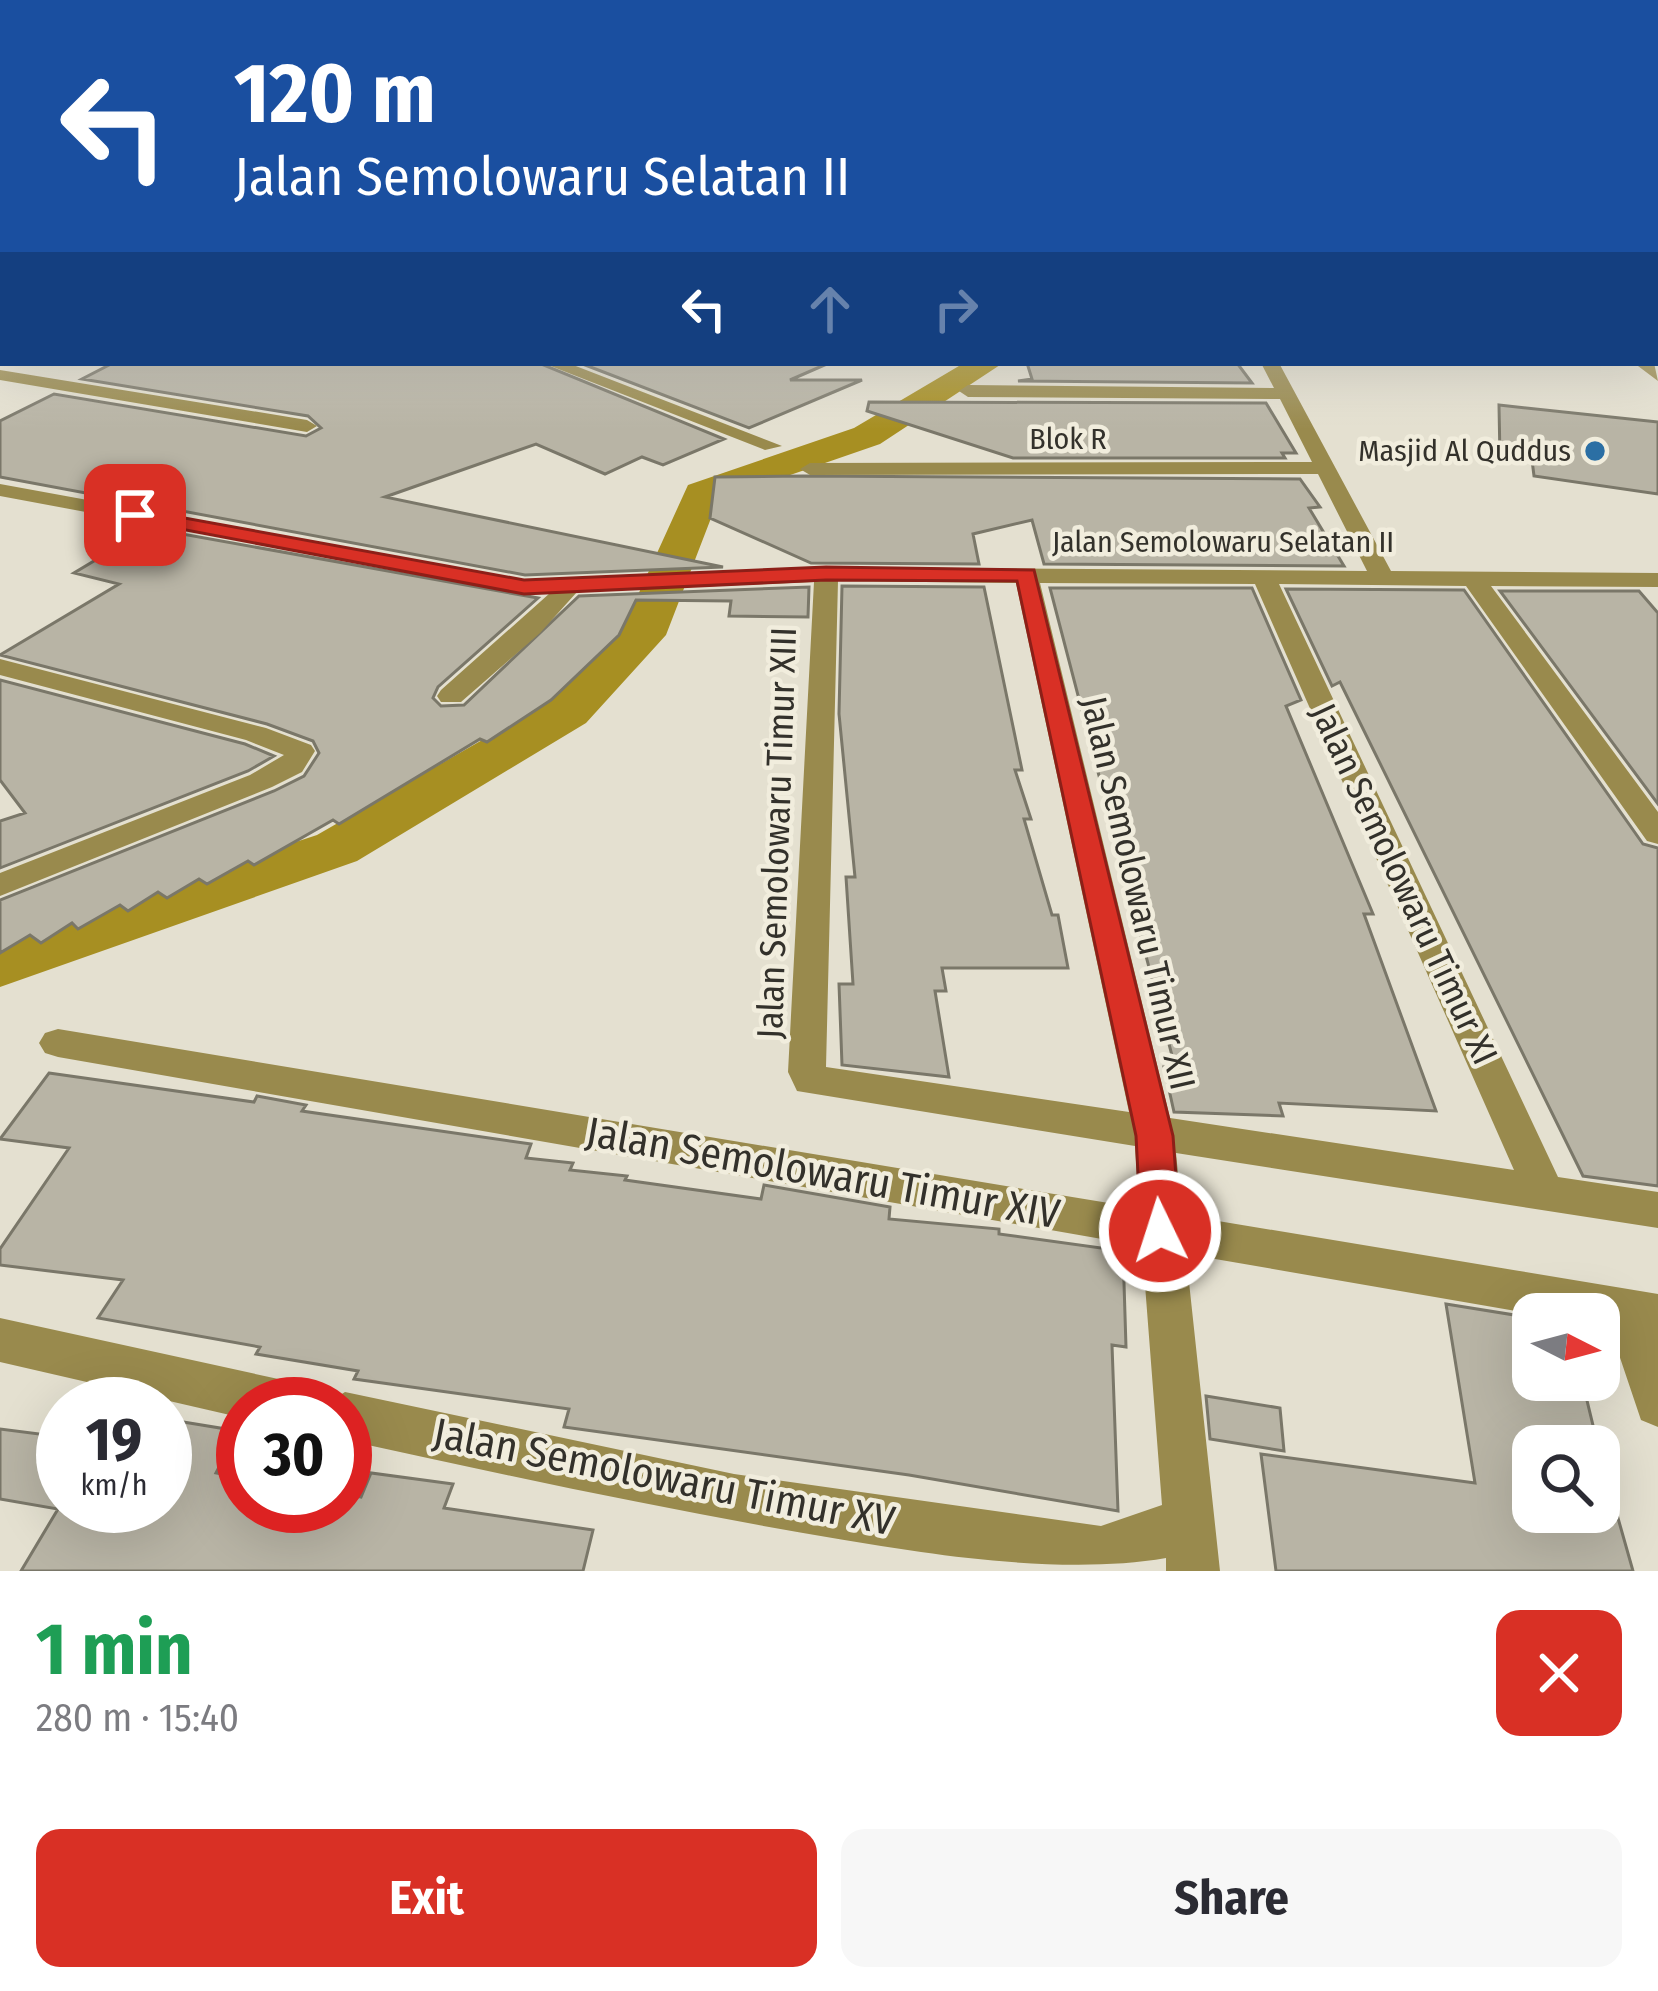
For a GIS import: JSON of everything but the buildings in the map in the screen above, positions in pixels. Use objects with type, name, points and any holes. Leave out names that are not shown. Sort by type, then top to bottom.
[{"type":"street","points":[[560,366],[772,446]]},
{"type":"street","points":[[1272,366],[1382,576]]},
{"type":"street","points":[[0,375],[307,426]]},
{"type":"street","points":[[968,391],[1286,394]]},
{"type":"street","name":"Blok R","points":[[811,470],[1325,468]]},
{"type":"street","name":"Jalan Semolowaru Selatan II","points":[[0,490],[495,583],[567,589],[826,574],[1658,580]]},
{"type":"street","name":"Jalan Semolowaru Timur XIII","points":[[826,574],[806,1072],[824,1086],[1154,1136]]},
{"type":"street","name":"Jalan Semolowaru Timur XII","points":[[1026,574],[1154,1136],[1160,1231]]},
{"type":"street","name":"Jalan Semolowaru Timur XI","points":[[1262,575],[1545,1192]]},
{"type":"street","points":[[1472,577],[1658,834]]},
{"type":"street","points":[[451,696],[531,628],[567,589]]},
{"type":"street","points":[[0,667],[256,734],[302,751],[292,766],[261,781],[0,885]]},
{"type":"street","name":"Jalan Semolowaru Timur XIV","points":[[58,1043],[1643,1312]]},
{"type":"street","points":[[1154,1136],[1658,1210]]},
{"type":"street","points":[[1160,1231],[1193,1571]]},
{"type":"street","points":[[1643,1312],[1658,1403]]},
{"type":"street","points":[[0,1340],[216,1389]]},
{"type":"street","name":"Jalan Semolowaru Timur XV","points":[[372,1422],[734,1499],[1100,1552],[1145,1541],[1189,1519]]},
{"type":"waterway","points":[[0,964],[337,848],[568,712],[643,635],[702,493],[867,436],[982,366]]},
{"type":"place","name":"Masjid Al Quddus","points":[[1595,451]]},
{"type":"route","points":[[135,515],[524,587],[567,589],[826,574],[1026,574],[1154,1136],[1160,1231]]}]
